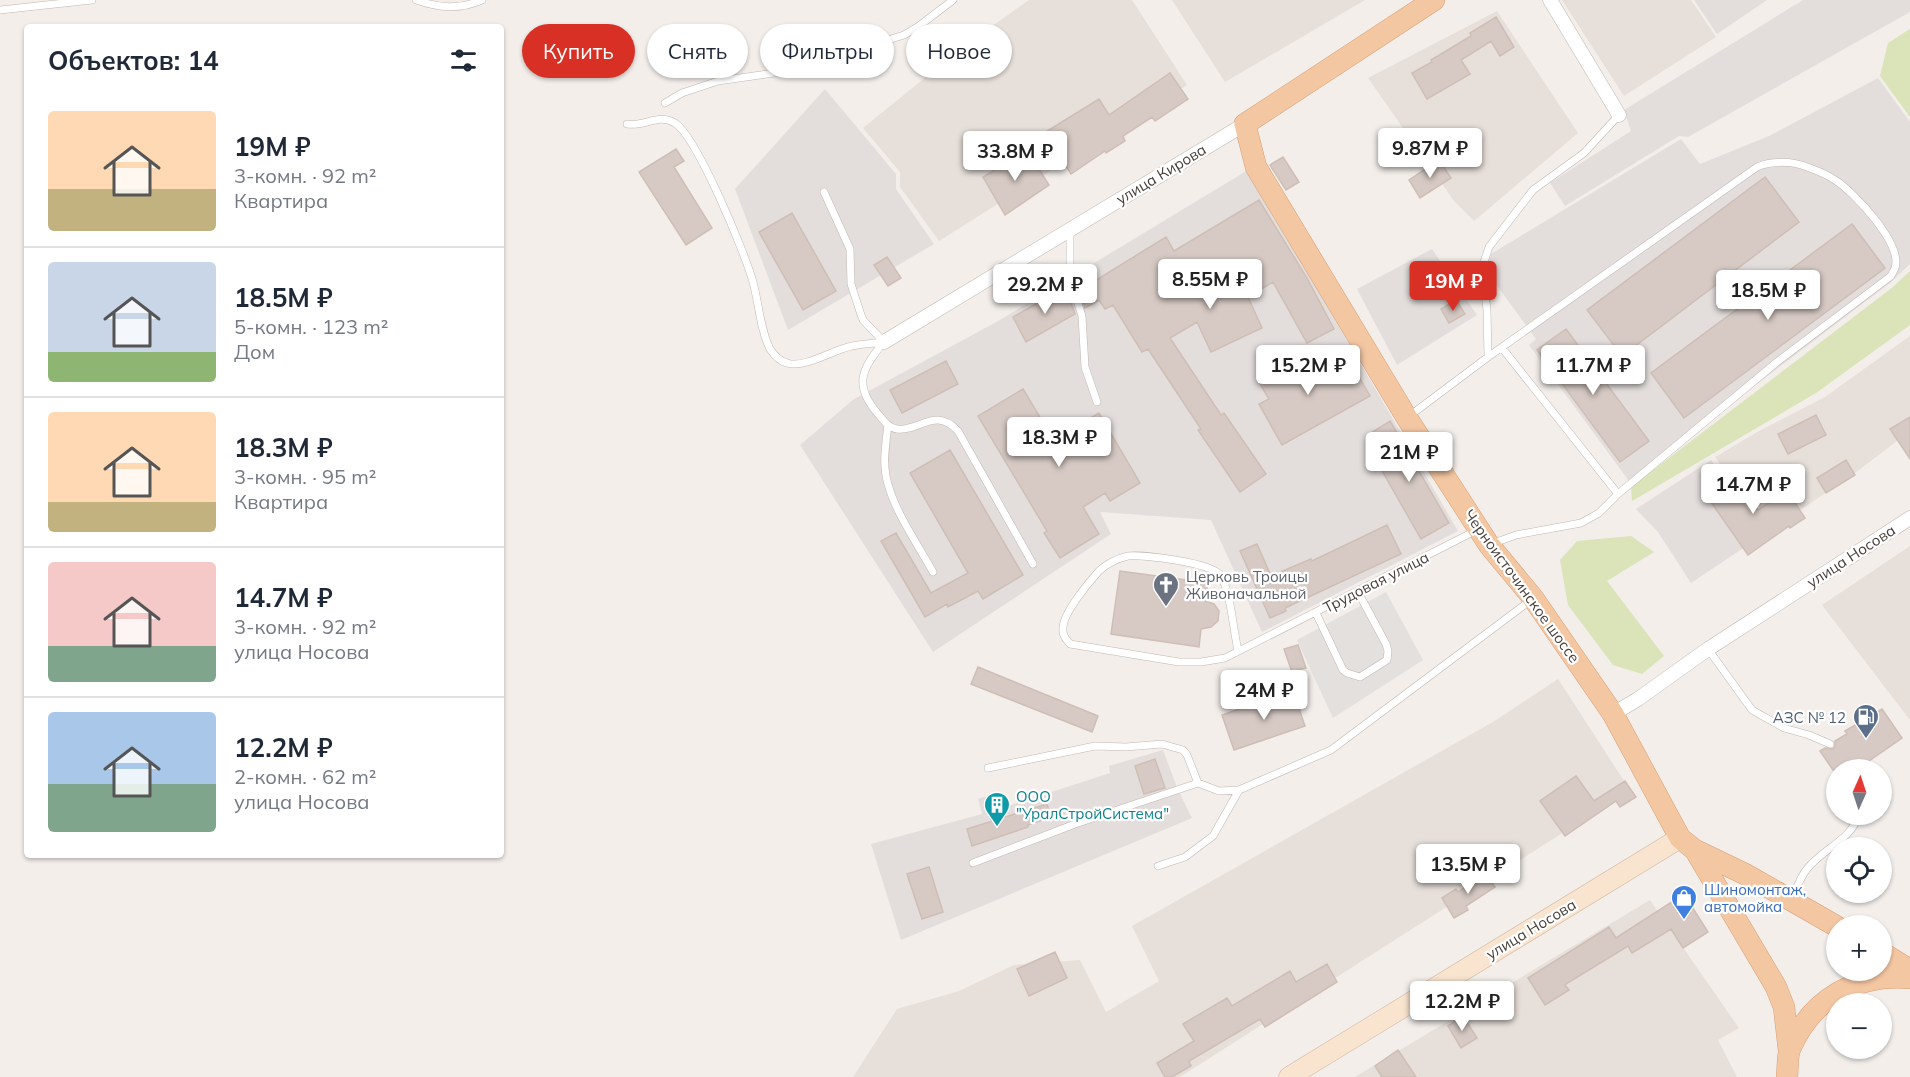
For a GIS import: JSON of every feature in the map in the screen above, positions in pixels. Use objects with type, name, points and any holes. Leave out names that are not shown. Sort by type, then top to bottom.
[{"type":"main road","name":"улица Кирова","points":[[1245,124],[1434,0]]},
{"type":"main road","name":"Черноисточинское шоссе","points":[[1245,124],[1256,167],[1407,418],[1484,537],[1533,598],[1613,714],[1688,844],[1776,987],[1784,1007],[1789,1051],[1787,1077]]},
{"type":"main road","points":[[1688,844],[1826,920]]},
{"type":"main road","points":[[1892,959],[1910,970]]},
{"type":"main road","points":[[1789,1051],[1813,1015],[1828,999],[1843,989],[1861,981],[1881,977],[1910,978]]},
{"type":"street","points":[[1550,0],[1619,115]]},
{"type":"street","name":"улица Кирова","points":[[884,342],[1245,124]]},
{"type":"street","name":"улица Носова","points":[[1613,714],[1708,649],[1910,518]]},
{"type":"street","name":"улица Носова","points":[[1289,1077],[1688,844]]},
{"type":"lane","points":[[0,10],[92,0]]},
{"type":"lane","points":[[416,0],[447,8],[464,7],[482,0]]},
{"type":"lane","points":[[665,103],[682,93],[718,81],[774,73],[894,38],[919,26],[952,0]]},
{"type":"lane","points":[[1488,357],[1487,310],[1482,268],[1489,247],[1533,190],[1584,153],[1619,115]]},
{"type":"lane","points":[[627,124],[636,125],[660,118],[674,122],[684,131],[722,202],[746,260],[765,335],[774,356],[791,364],[804,363],[850,346],[884,342]]},
{"type":"lane","name":"Трудовая улица","points":[[1238,650],[1220,574],[1212,567],[1197,563],[1128,556],[1108,564],[1099,571],[1065,616],[1063,627],[1064,636],[1070,644],[1179,662],[1201,662],[1225,658],[1358,592],[1484,537],[1516,535],[1581,523],[1599,513],[1618,494],[1777,362],[1890,276],[1896,267],[1892,247],[1889,239],[1864,206],[1836,180],[1811,168],[1784,161],[1769,162],[1757,167],[1488,357],[1407,418]]},
{"type":"lane","points":[[824,192],[850,249],[851,284],[863,320],[884,342]]},
{"type":"lane","points":[[1070,229],[1070,278],[1082,316],[1085,367],[1097,402]]},
{"type":"lane","points":[[884,342],[864,370],[862,387],[866,399],[894,429],[934,420],[952,425],[958,431],[1033,564]]},
{"type":"lane","points":[[1502,348],[1618,494]]},
{"type":"lane","points":[[888,425],[885,447],[886,475],[892,498],[933,572]]},
{"type":"lane","points":[[1316,613],[1342,670],[1352,676],[1360,676],[1387,660],[1388,651],[1358,592]]},
{"type":"lane","points":[[973,863],[1075,824],[1198,783],[1219,791],[1239,790],[1331,750],[1533,598]]},
{"type":"lane","points":[[1708,649],[1752,710],[1784,728],[1830,744]]},
{"type":"lane","points":[[988,768],[1095,746],[1126,747],[1162,744],[1183,750],[1198,783]]},
{"type":"lane","points":[[1158,866],[1185,857],[1213,836],[1239,790]]},
{"type":"lane","points":[[1791,901],[1807,868],[1846,836],[1855,825]]},
{"type":"shaded area","points":[[1029,0],[1132,0],[1187,85],[939,241],[900,187],[900,172],[863,128],[925,78],[1012,78],[1012,24],[995,24]]},
{"type":"shaded area","points":[[1172,0],[1365,0],[1225,82]]},
{"type":"shaded area","points":[[1562,0],[1691,0],[1716,37],[1624,96]]},
{"type":"shaded area","points":[[1694,0],[1767,0],[1717,34]]},
{"type":"shaded area","points":[[1803,0],[1910,0],[1910,12],[1688,137],[1679,136],[1565,206],[1550,183],[1631,131],[1624,110]]},
{"type":"shaded area","points":[[1497,11],[1578,133],[1474,221],[1454,201],[1368,78]]},
{"type":"shaded area","points":[[1878,78],[1910,122],[1910,264],[1890,283],[1629,481],[1529,345],[1536,339],[1487,272],[1491,254],[1681,139],[1700,164],[1769,136]]},
{"type":"shaded area","points":[[825,89],[896,174],[896,189],[934,244],[788,330],[735,189]]},
{"type":"shaded area","points":[[1248,170],[1458,531],[1262,632],[1211,520],[1100,512],[1111,534],[933,652],[800,445],[854,399],[1000,320]]},
{"type":"shaded area","points":[[1432,249],[1477,315],[1397,365],[1357,289]]},
{"type":"shaded area","points":[[1910,336],[1910,431],[1859,470],[1774,528],[1744,486],[1739,489],[1715,457],[1825,397]]},
{"type":"shaded area","points":[[1711,460],[1736,497],[1769,531],[1691,583],[1658,532],[1636,509]]},
{"type":"shaded area","points":[[1910,546],[1910,720],[1822,605]]},
{"type":"shaded area","points":[[1386,592],[1423,660],[1333,718],[1297,640]]},
{"type":"shaded area","points":[[1558,679],[1630,790],[1180,1077],[853,1077],[897,1009],[959,991],[1014,965],[1080,960],[1106,1012],[1159,981],[1132,926],[1493,722]]},
{"type":"shaded area","points":[[1163,750],[1178,790],[1192,818],[901,940],[871,844],[982,814],[978,799],[993,794],[999,809],[1110,773],[1109,766]]},
{"type":"shaded area","points":[[1650,900],[1739,1028],[1718,1040],[1737,1077],[1355,1077]]},
{"type":"green space","points":[[1910,29],[1910,117],[1880,76],[1888,43]]},
{"type":"green space","points":[[1910,271],[1910,325],[1816,393],[1632,501],[1631,487],[1893,287]]},
{"type":"green space","points":[[1631,536],[1654,552],[1607,581],[1664,656],[1642,674],[1613,665],[1568,605],[1560,560],[1577,541]]},
{"type":"building","points":[[1496,17],[1514,47],[1500,56],[1491,41],[1461,60],[1470,74],[1427,99],[1412,73],[1471,36],[1470,33]]},
{"type":"building","points":[[1170,73],[1188,99],[1155,121],[1152,117],[1123,136],[1125,141],[1106,153],[1105,151],[1071,174],[1044,133],[1099,99],[1109,115]]},
{"type":"building","points":[[676,149],[684,161],[674,167],[712,228],[686,245],[639,172]]},
{"type":"building","points":[[1017,152],[1024,163],[1032,158],[1049,185],[1005,215],[983,177],[1000,167],[998,164]]},
{"type":"building","points":[[1283,157],[1299,182],[1286,190],[1270,165]]},
{"type":"building","points":[[1439,160],[1451,178],[1420,198],[1409,180]]},
{"type":"building","points":[[1765,177],[1799,222],[1622,356],[1587,310]]},
{"type":"building","points":[[1259,200],[1307,278],[1334,329],[1307,343],[1273,282],[1248,297],[1262,328],[1211,352],[1197,322],[1170,338],[1221,415],[1224,413],[1266,474],[1240,492],[1148,349],[1142,352],[1113,305],[1105,309],[1099,300],[1085,308],[1080,290],[1166,237],[1174,251]]},
{"type":"building","points":[[792,213],[836,291],[803,310],[759,232]]},
{"type":"building","points":[[1852,224],[1885,268],[1684,418],[1651,373]]},
{"type":"building","points":[[887,257],[901,278],[888,286],[874,265]]},
{"type":"building","points":[[1065,287],[1075,314],[1026,342],[1013,317]]},
{"type":"building","points":[[1456,300],[1465,314],[1449,323],[1441,309]]},
{"type":"building","points":[[1566,329],[1649,441],[1620,462],[1537,350]]},
{"type":"building","points":[[1300,354],[1312,376],[1347,356],[1370,396],[1282,445],[1259,404],[1269,399],[1257,379]]},
{"type":"building","points":[[946,361],[958,384],[902,413],[890,390]]},
{"type":"building","points":[[1023,389],[1053,439],[1099,413],[1140,483],[1110,501],[1105,493],[1083,507],[1099,534],[1060,558],[1044,533],[1047,531],[978,416]]},
{"type":"building","points":[[1816,415],[1826,435],[1788,454],[1778,434]]},
{"type":"building","points":[[1910,417],[1910,459],[1890,429]]},
{"type":"building","points":[[1390,421],[1449,523],[1421,539],[1381,469],[1390,464],[1371,433]]},
{"type":"building","points":[[950,450],[1023,575],[983,599],[978,591],[948,607],[947,604],[925,617],[881,541],[896,533],[931,593],[968,573],[910,473]]},
{"type":"building","points":[[1846,460],[1855,475],[1826,493],[1817,478]]},
{"type":"building","points":[[1734,476],[1758,510],[1787,491],[1805,518],[1790,528],[1789,526],[1748,555],[1706,495]]},
{"type":"building","points":[[1387,525],[1401,554],[1285,608],[1286,611],[1270,618],[1240,551],[1257,544],[1271,576],[1311,559],[1312,561]]},
{"type":"building","name":"Церковь Троицы Живоначальной","points":[[1120,571],[1208,583],[1205,601],[1214,604],[1219,611],[1218,621],[1211,627],[1201,629],[1199,647],[1111,634]]},
{"type":"building","points":[[1298,645],[1306,668],[1292,672],[1284,649]]},
{"type":"building","points":[[978,667],[1098,716],[1092,732],[971,684]]},
{"type":"building","points":[[1293,691],[1305,726],[1234,750],[1222,715]]},
{"type":"building","points":[[1882,709],[1902,738],[1872,759],[1826,760],[1820,751],[1825,748],[1833,749],[1835,741],[1847,734],[1845,731]]},
{"type":"building","points":[[1155,759],[1165,788],[1144,794],[1135,766]]},
{"type":"building","points":[[1576,776],[1594,801],[1625,781],[1636,797],[1620,807],[1616,801],[1565,836],[1540,801]]},
{"type":"building","name":"ООО \"УралСтройСистема\"","points":[[1047,804],[1051,817],[972,846],[967,829]]},
{"type":"building","points":[[929,867],[943,912],[922,919],[907,874]]},
{"type":"building","points":[[1485,873],[1495,887],[1466,906],[1468,910],[1454,918],[1442,898],[1456,889],[1458,892]]},
{"type":"building","points":[[1684,894],[1708,932],[1683,948],[1671,929],[1632,953],[1628,946],[1569,982],[1565,985],[1569,990],[1545,1005],[1528,978],[1609,927],[1616,938]]},
{"type":"building","points":[[1055,952],[1067,978],[1029,996],[1017,969]]},
{"type":"building","points":[[1327,964],[1337,982],[1265,1027],[1260,1019],[1189,1061],[1191,1066],[1172,1077],[1165,1077],[1157,1063],[1194,1041],[1183,1024],[1227,998],[1232,1006],[1290,971],[1296,982]]},
{"type":"building","points":[[1463,1016],[1477,1038],[1461,1048],[1448,1026]]},
{"type":"building","points":[[1398,1050],[1416,1077],[1382,1077],[1375,1066]]},
{"type":"place","name":"Церковь Троицы Живоначальной","points":[[1166,608]]},
{"type":"place","name":"АЗС № 12","points":[[1866,740]]},
{"type":"place","name":"ООО \"УралСтройСистема\"","points":[[997,828]]},
{"type":"place","name":"Шиномонтаж, автомойка","points":[[1684,921]]}]
